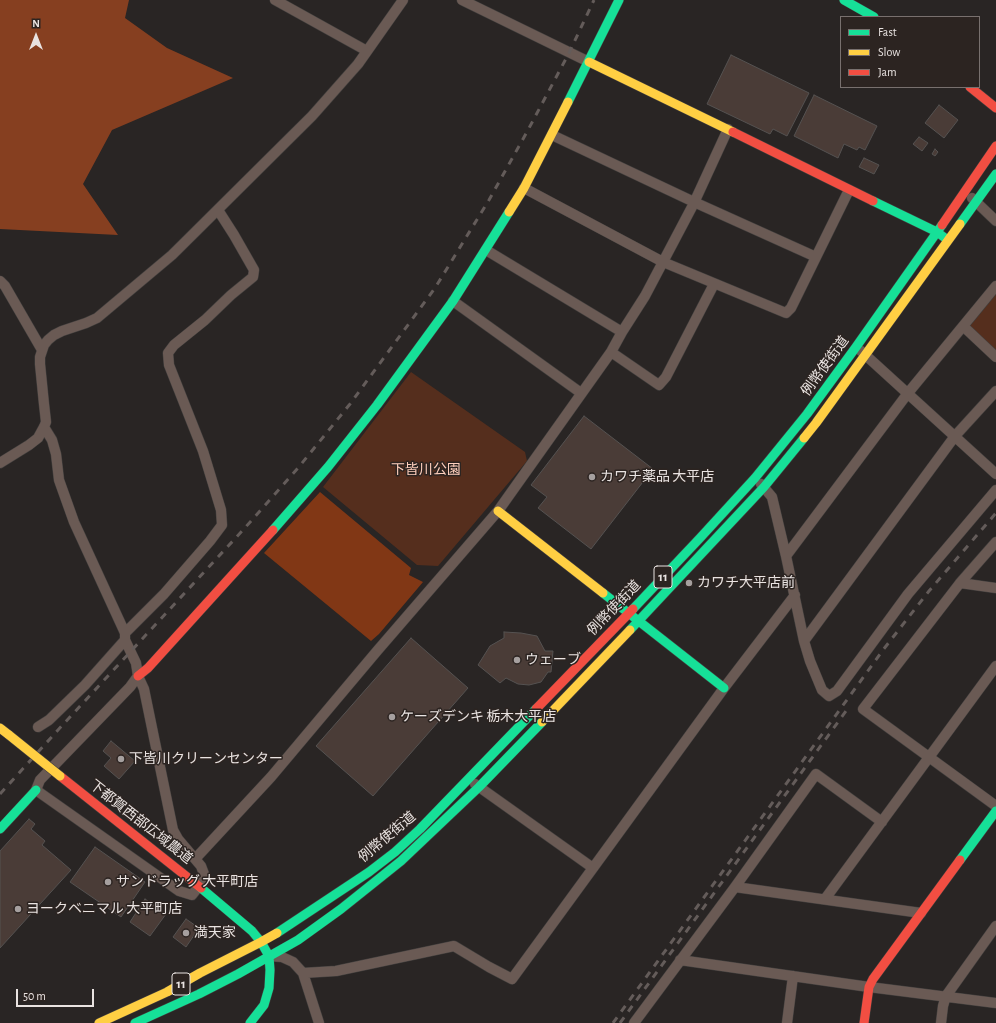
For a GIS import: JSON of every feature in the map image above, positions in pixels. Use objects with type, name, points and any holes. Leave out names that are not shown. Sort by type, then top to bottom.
[{"type":"main road","points":[[138,676],[148,668],[258,547],[328,467],[377,405],[453,301],[524,188],[619,0]]},
{"type":"main road","points":[[844,0],[872,16]]},
{"type":"main road","points":[[588,62],[937,232],[949,240]]},
{"type":"main road","points":[[971,88],[996,108]]},
{"type":"main road","name":"例幣使街道","points":[[261,942],[287,927],[369,872],[395,852],[420,829],[700,538],[755,478],[807,414],[856,347],[996,146]]},
{"type":"main road","name":"例幣使街道","points":[[269,956],[298,940],[341,909],[401,861],[479,787],[638,622],[764,487],[816,423],[996,174]]},
{"type":"main road","points":[[498,511],[724,688]]},
{"type":"main road","name":"下都賀西部広域農道","points":[[0,728],[200,886],[252,931],[261,942]]},
{"type":"main road","points":[[0,829],[36,790]]},
{"type":"main road","points":[[864,1023],[869,987],[873,979],[996,811]]},
{"type":"main road","points":[[250,1023],[264,1004],[267,997],[270,979],[269,956],[261,942]]},
{"type":"main road","name":"11","points":[[99,1023],[167,992],[200,973],[261,942]]},
{"type":"main road","name":"11","points":[[135,1023],[199,994],[269,956]]},
{"type":"street","points":[[275,0],[367,51]]},
{"type":"street","points":[[0,463],[38,438],[46,422],[40,364],[42,350],[48,340],[62,331],[97,318],[172,255],[312,116],[358,64],[403,0]]},
{"type":"street","points":[[462,0],[588,62]]},
{"type":"street","points":[[195,859],[271,777],[387,639],[498,511],[611,352],[645,296],[694,202],[728,129]]},
{"type":"street","points":[[552,135],[694,202],[816,257]]},
{"type":"street","points":[[524,188],[663,262],[786,313],[791,308],[849,190]]},
{"type":"street","points":[[965,191],[996,221]]},
{"type":"street","points":[[38,727],[49,720],[84,685],[125,636],[210,541],[222,525],[221,510],[203,450],[169,365],[168,353],[174,345],[253,277],[254,270],[218,210]]},
{"type":"street","points":[[486,250],[622,332]]},
{"type":"street","points":[[0,281],[5,286],[42,350]]},
{"type":"street","points":[[611,352],[659,385],[666,377],[714,284]]},
{"type":"street","points":[[786,556],[908,393],[996,286]]},
{"type":"street","points":[[453,301],[581,393]]},
{"type":"street","points":[[963,326],[996,357]]},
{"type":"street","points":[[856,347],[996,474]]},
{"type":"street","points":[[804,640],[955,436],[996,391]]},
{"type":"street","points":[[44,427],[52,440],[56,454],[59,480],[74,522],[136,662],[138,676],[144,689],[173,830],[178,839],[201,866],[204,874],[200,886],[192,895],[179,891],[36,790],[40,780],[124,693],[138,676]]},
{"type":"street","points":[[755,478],[772,497],[804,640],[810,661],[822,690],[828,696],[837,691],[908,594],[996,490]]},
{"type":"street","points":[[996,542],[960,583],[863,709],[996,806]]},
{"type":"street","points":[[960,583],[996,588]]},
{"type":"street","points":[[303,973],[336,971],[454,946],[512,979],[724,688],[795,595]]},
{"type":"street","points":[[825,900],[996,666]]},
{"type":"street","points":[[634,1023],[735,887],[816,774],[882,822]]},
{"type":"street","points":[[468,780],[593,868]]},
{"type":"street","points":[[735,887],[922,913]]},
{"type":"street","points":[[940,1023],[946,996],[996,926]]},
{"type":"street","points":[[269,956],[282,957],[293,962],[303,973],[319,1023]]},
{"type":"street","points":[[680,960],[869,987],[996,1003]]},
{"type":"street","points":[[787,1023],[793,976]]},
{"type":"green space","points":[[996,294],[996,351],[969,327]]},
{"type":"green space","name":"下皆川公園","points":[[411,372],[525,452],[527,461],[438,566],[417,565],[323,487]]},
{"type":"shaded area","points":[[0,0],[129,0],[125,18],[167,48],[233,78],[112,130],[83,184],[118,235],[0,229]]},
{"type":"shaded area","points":[[320,492],[411,568],[409,575],[423,582],[379,634],[371,641],[264,553]]},
{"type":"building","points":[[731,55],[809,93],[787,136],[773,129],[770,134],[707,104]]},
{"type":"building","points":[[814,95],[877,126],[865,150],[859,147],[857,150],[844,144],[838,158],[794,136]]},
{"type":"building","points":[[939,105],[958,120],[944,138],[925,123]]},
{"type":"building","points":[[919,137],[928,143],[922,151],[913,144]]},
{"type":"building","points":[[935,149],[938,152],[935,156],[932,154]]},
{"type":"building","points":[[864,158],[879,165],[874,174],[859,167]]},
{"type":"building","name":"カワチ薬品 大平店","points":[[584,416],[653,469],[591,549],[538,508],[547,497],[531,485]]},
{"type":"building","name":"ウェーブ","points":[[504,632],[537,636],[545,651],[553,651],[551,672],[548,672],[541,682],[529,685],[518,684],[506,678],[500,683],[478,665],[490,646],[504,638]]},
{"type":"building","name":"ケーズデンキ 栃木大平店","points":[[411,638],[468,688],[373,796],[316,746]]},
{"type":"building","name":"下皆川クリーンセンター","points":[[111,741],[135,761],[119,779],[104,766],[111,758],[103,751]]},
{"type":"building","name":"ヨークベニマル 大平町店","points":[[29,819],[35,824],[31,829],[45,841],[42,845],[71,870],[0,948],[0,851]]},
{"type":"building","name":"サンドラッグ 大平町店","points":[[95,847],[145,882],[121,917],[70,882]]},
{"type":"building","points":[[145,899],[166,914],[150,936],[130,922]]},
{"type":"building","name":"満天家","points":[[186,919],[199,928],[186,947],[173,937]]},
{"type":"railway","points":[[0,794],[243,530],[298,468],[350,404],[435,288],[489,200],[569,53],[594,0]]},
{"type":"railway","points":[[613,1023],[883,650],[929,591],[996,513]]},
{"type":"railway","points":[[620,1023],[846,711]]},
{"type":"traffic: fast","points":[[568,102],[619,0]]},
{"type":"traffic: fast","points":[[844,0],[872,16]]},
{"type":"traffic: fast","points":[[960,224],[996,174]]},
{"type":"traffic: fast","points":[[873,201],[937,232],[945,238]]},
{"type":"traffic: fast","points":[[273,530],[328,467],[377,405],[453,301],[509,212]]},
{"type":"traffic: fast","points":[[633,609],[755,478],[807,414],[942,225]]},
{"type":"traffic: fast","points":[[630,630],[764,487],[804,438]]},
{"type":"traffic: fast","points":[[603,593],[724,688]]},
{"type":"traffic: fast","points":[[277,933],[369,872],[395,852],[420,829],[536,709]]},
{"type":"traffic: fast","points":[[135,1023],[199,994],[238,974],[298,940],[341,909],[401,861],[479,787],[542,722]]},
{"type":"traffic: fast","points":[[0,829],[36,790]]},
{"type":"traffic: fast","points":[[960,860],[996,811]]},
{"type":"traffic: fast","points":[[201,888],[252,931],[261,942],[269,956],[269,988],[264,1005],[250,1023]]},
{"type":"traffic: slow","points":[[589,62],[733,132]]},
{"type":"traffic: slow","points":[[509,212],[524,188],[568,102]]},
{"type":"traffic: slow","points":[[804,438],[960,224]]},
{"type":"traffic: slow","points":[[498,511],[603,593]]},
{"type":"traffic: slow","points":[[542,722],[630,630]]},
{"type":"traffic: slow","points":[[0,728],[9,735]]},
{"type":"traffic: slow","points":[[9,735],[60,776]]},
{"type":"traffic: slow","points":[[99,1023],[167,992],[277,933]]},
{"type":"traffic: jam","points":[[971,88],[996,108]]},
{"type":"traffic: jam","points":[[733,132],[873,201]]},
{"type":"traffic: jam","points":[[942,225],[996,146]]},
{"type":"traffic: jam","points":[[138,676],[148,668],[273,530]]},
{"type":"traffic: jam","points":[[536,709],[633,609]]},
{"type":"traffic: jam","points":[[60,776],[201,888]]},
{"type":"traffic: jam","points":[[864,1023],[869,987],[873,979],[960,860]]},
{"type":"place","name":"カワチ薬品 大平店","points":[[592,477]]},
{"type":"place","name":"カワチ大平店前","points":[[689,583]]},
{"type":"place","name":"ウェーブ","points":[[517,660]]},
{"type":"place","name":"ケーズデンキ 栃木大平店","points":[[392,717]]},
{"type":"place","name":"下皆川クリーンセンター","points":[[121,759]]},
{"type":"place","name":"サンドラッグ 大平町店","points":[[108,882]]},
{"type":"place","name":"ヨークベニマル 大平町店","points":[[18,909]]},
{"type":"place","name":"満天家","points":[[186,933]]}]
